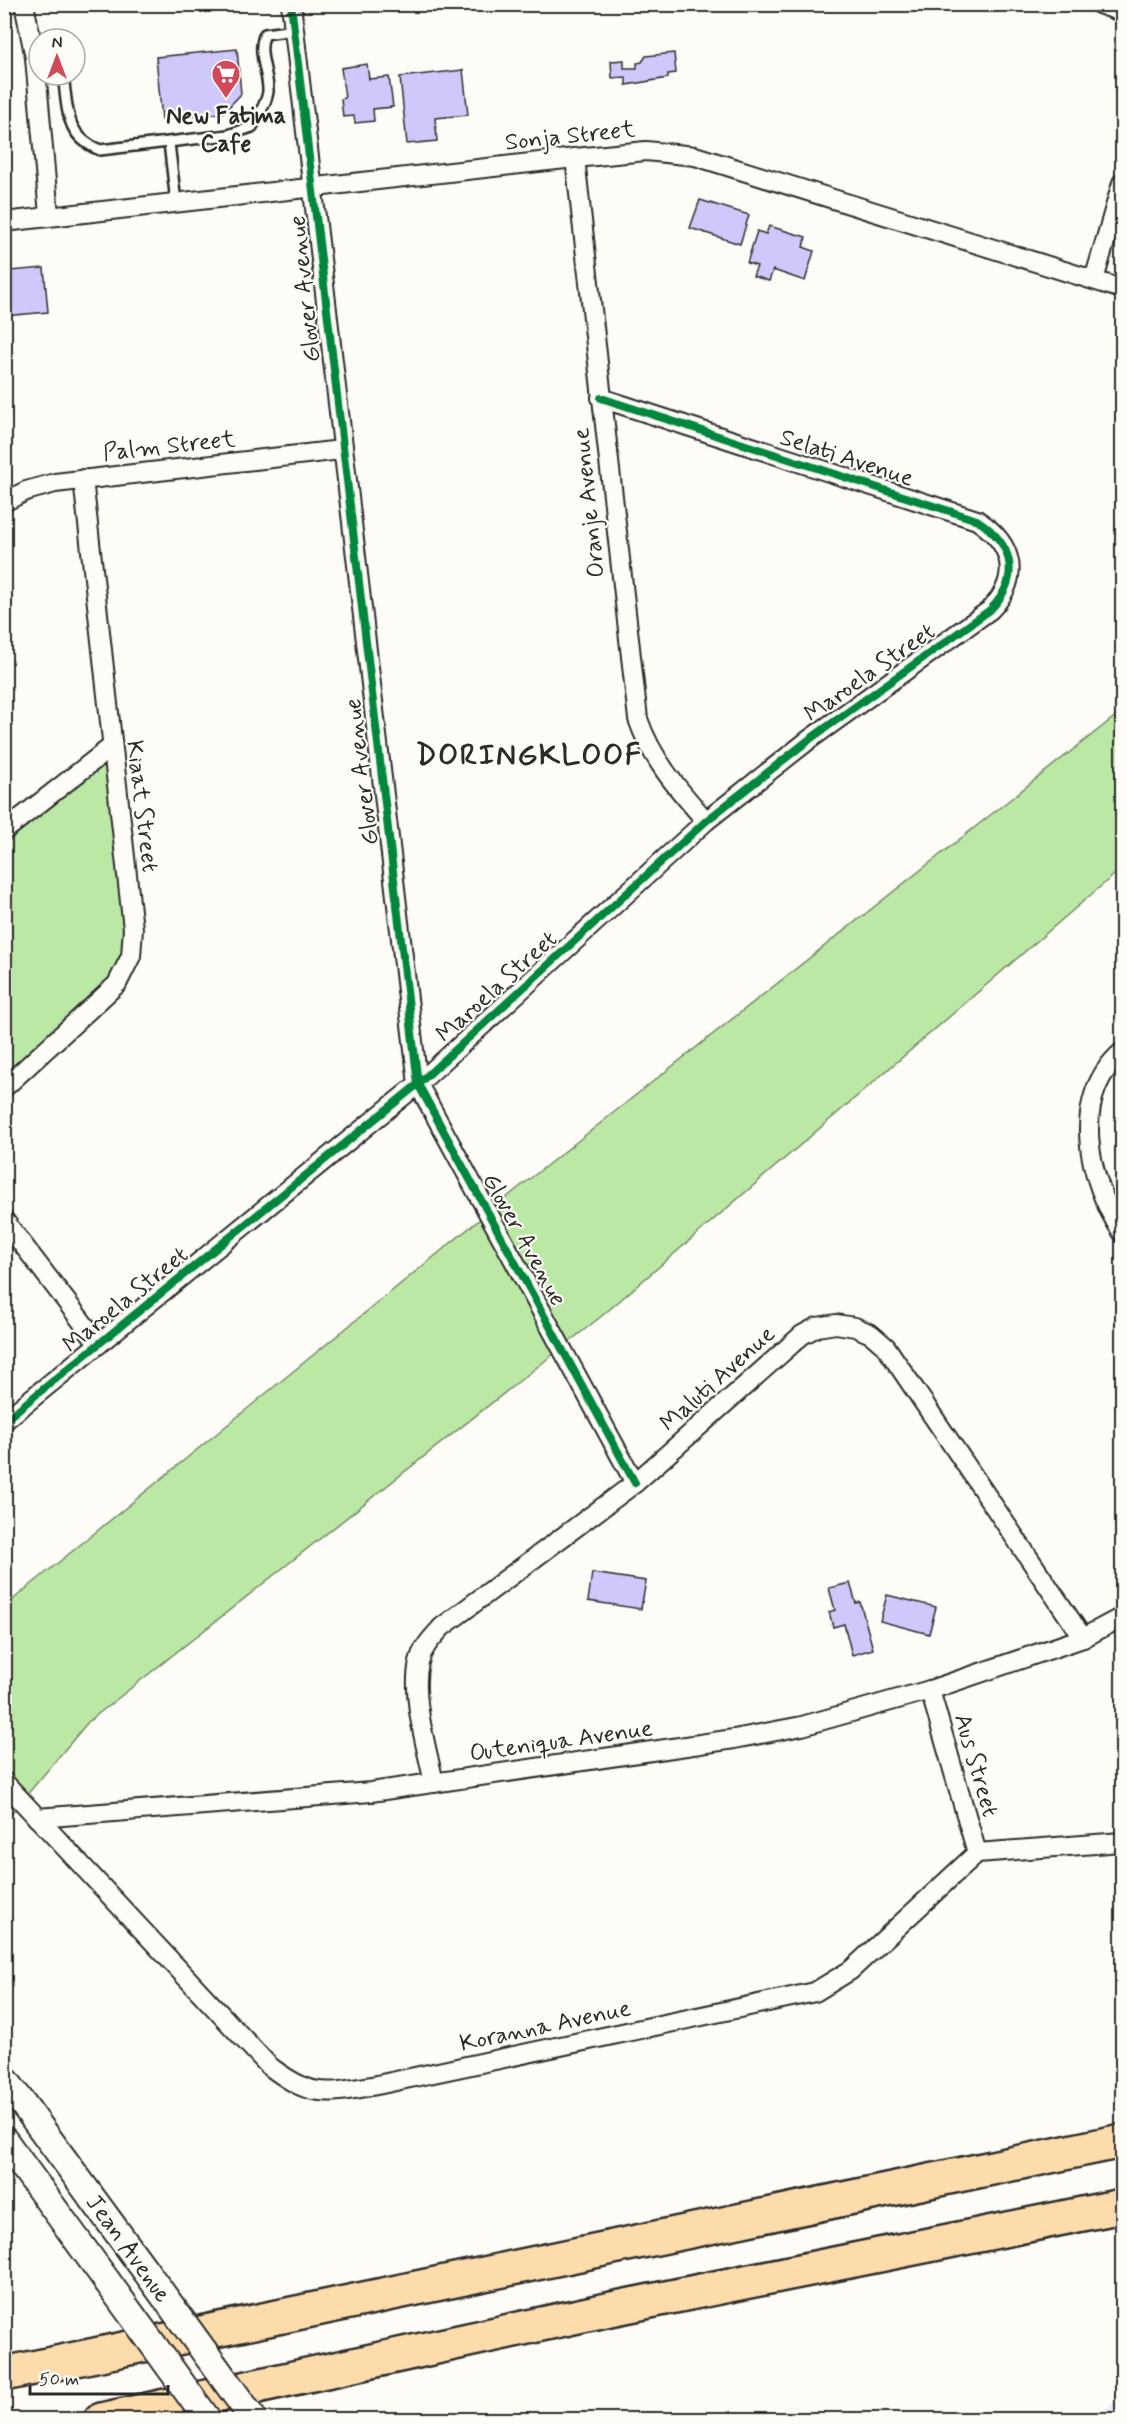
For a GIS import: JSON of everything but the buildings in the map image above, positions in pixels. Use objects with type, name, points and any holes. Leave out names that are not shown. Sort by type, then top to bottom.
[{"type":"highway","points":[[4,2374],[1122,2141]]},
{"type":"highway","points":[[101,2420],[595,2313],[1122,2206]]},
{"type":"main road","name":"Jean Avenue","points":[[4,2078],[254,2420]]},
{"type":"main road","name":"Jean Avenue","points":[[4,2140],[208,2420]]},
{"type":"street","points":[[24,4],[29,27]]},
{"type":"street","name":"Glover Avenue","points":[[291,4],[418,1084],[635,1483]]},
{"type":"street","points":[[1099,4],[1122,12]]},
{"type":"street","points":[[39,87],[48,216]]},
{"type":"street","name":"Sonja Street","points":[[4,222],[646,151],[694,156],[1122,289]]},
{"type":"street","name":"Oranje Avenue","points":[[575,158],[638,719],[645,740],[667,776],[706,821]]},
{"type":"street","points":[[1095,280],[1122,183]]},
{"type":"street","name":"Selati Avenue","points":[[601,398],[976,520],[999,538],[1009,558],[1010,571],[1007,589],[990,610]]},
{"type":"street","name":"Palm Street","points":[[4,502],[26,491],[83,479],[342,450]]},
{"type":"street","name":"Kiaat Street","points":[[4,1088],[117,984],[131,956],[131,906],[111,747],[83,479]]},
{"type":"street","name":"Maroela Street","points":[[4,1422],[418,1084],[706,821],[810,739],[990,610]]},
{"type":"street","points":[[4,831],[111,747]]},
{"type":"street","points":[[1122,1052],[1102,1073],[1091,1105],[1089,1123],[1092,1163],[1112,1216],[1122,1232]]},
{"type":"street","points":[[4,1220],[99,1344]]},
{"type":"street","name":"Maluti Avenue","points":[[434,1783],[417,1683],[419,1661],[427,1644],[442,1628],[635,1483],[802,1335],[818,1327],[836,1324],[855,1327],[871,1334],[886,1347],[1083,1638]]},
{"type":"street","name":"Outeniqua Avenue","points":[[37,1818],[297,1800],[434,1783],[745,1737],[802,1726],[930,1690],[1083,1638],[1122,1617]]},
{"type":"street","name":"Aus Street","points":[[930,1690],[977,1853]]},
{"type":"street","points":[[4,1782],[37,1818]]},
{"type":"street","name":"Koranna Avenue","points":[[37,1818],[268,2065],[294,2084],[317,2093],[377,2085],[815,1992],[851,1970],[977,1853]]},
{"type":"street","points":[[977,1853],[1122,1842]]},
{"type":"lane","points":[[65,87],[70,124],[87,145],[100,150],[228,135],[252,128],[266,102],[268,90],[263,39],[265,34],[294,30]]},
{"type":"lane","points":[[169,143],[176,202]]},
{"type":"shaded area","points":[[1122,2395],[1122,2419],[1095,2419]]},
{"type":"green space","points":[[1122,711],[1122,868],[603,1315],[88,1722],[5,1821],[5,1606],[517,1189]]},
{"type":"green space","points":[[106,758],[129,949],[112,984],[4,1080],[4,833]]},
{"type":"cycle path","points":[[291,4],[418,1084],[635,1483]]},
{"type":"cycle path","points":[[4,1421],[418,1084],[706,821],[810,739],[990,610],[1007,585],[1009,562],[1005,550],[989,529],[977,520],[601,398]]},
{"type":"place","name":"New Fatima Cafe","points":[[226,100]]},
{"type":"district","name":"DORINGKLOOF","points":[[529,754]]}]
